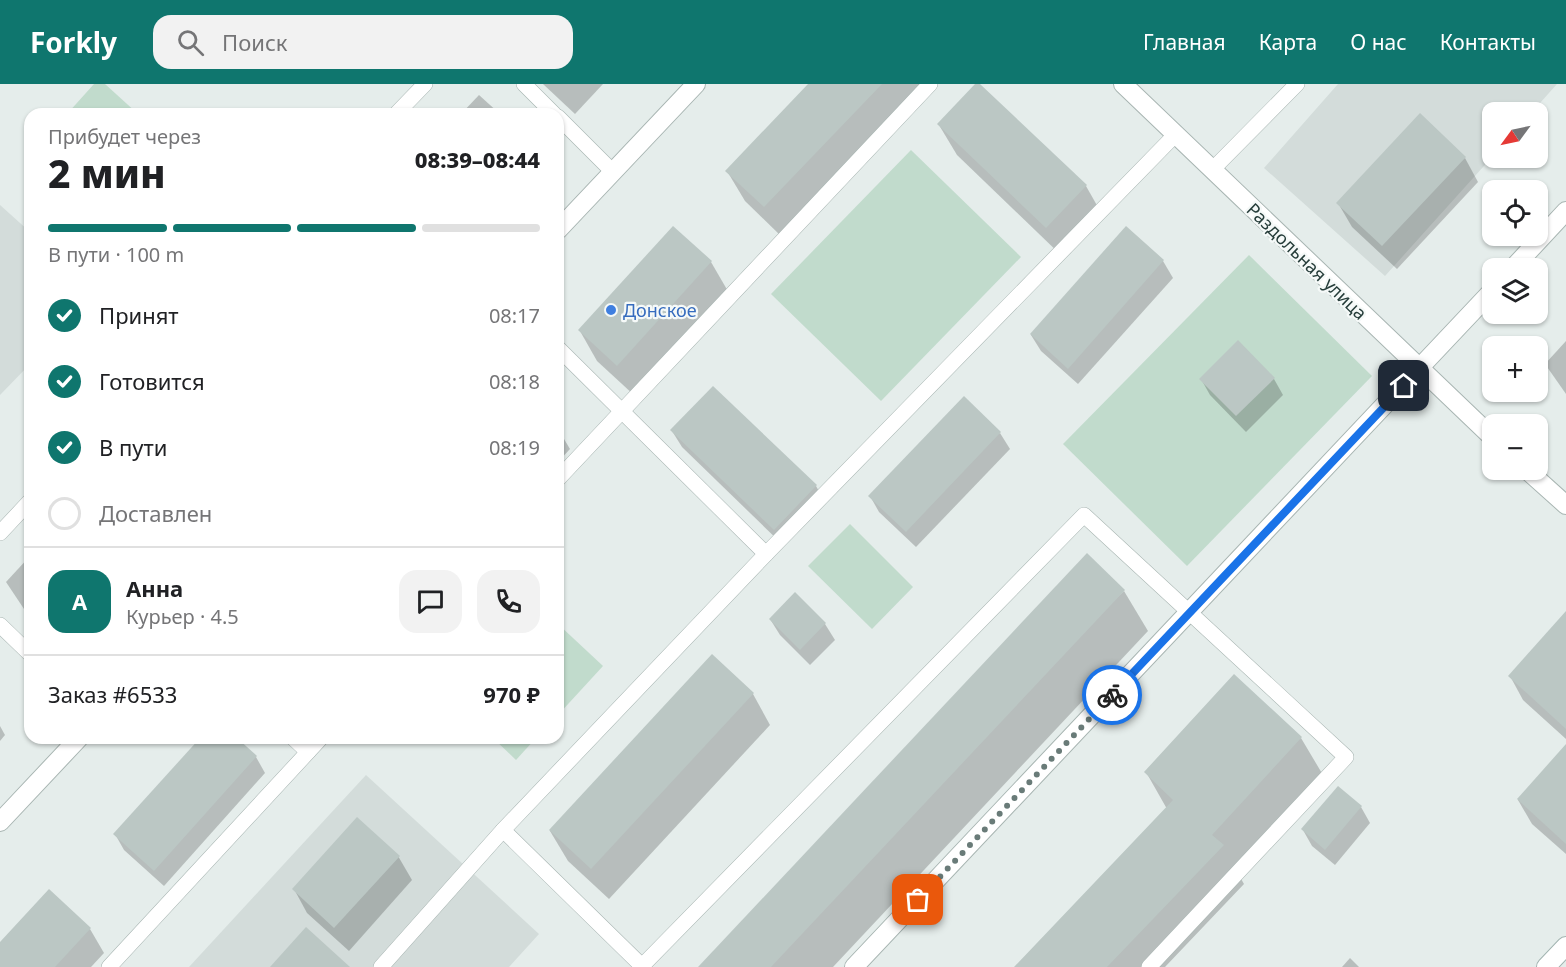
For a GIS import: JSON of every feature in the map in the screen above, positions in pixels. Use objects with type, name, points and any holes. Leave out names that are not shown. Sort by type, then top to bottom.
[{"type":"street","points":[[564,224],[696,84]]},
{"type":"street","name":"Раздольная улица","points":[[1123,84],[1482,428]]},
{"type":"street","points":[[1522,258],[1566,211]]},
{"type":"street","points":[[855,967],[1482,302]]},
{"type":"street","points":[[1538,480],[1566,505]]},
{"type":"street","points":[[0,822],[73,744]]},
{"type":"street","points":[[1546,967],[1566,946]]},
{"type":"lane","points":[[402,108],[424,84]]},
{"type":"lane","points":[[524,84],[548,108]]},
{"type":"lane","points":[[564,472],[930,84]]},
{"type":"lane","points":[[1212,170],[1297,84]]},
{"type":"lane","points":[[564,123],[613,172]]},
{"type":"lane","points":[[381,967],[503,830],[766,554],[1176,134]]},
{"type":"lane","points":[[564,354],[766,554]]},
{"type":"lane","points":[[0,533],[24,507]]},
{"type":"lane","points":[[503,830],[642,966],[1084,515],[1346,757],[1149,967]]},
{"type":"lane","points":[[0,625],[24,648]]},
{"type":"lane","points":[[299,744],[308,752]]},
{"type":"lane","points":[[109,967],[315,744]]},
{"type":"shaded area","points":[[1338,84],[1557,84],[1541,102],[1482,102],[1482,168],[1385,276],[1264,168]]},
{"type":"shaded area","points":[[0,205],[24,227],[24,370],[0,395]]},
{"type":"shaded area","points":[[366,775],[539,934],[509,967],[189,967]]},
{"type":"green space","points":[[94,84],[105,84],[131,108],[72,108]]},
{"type":"green space","points":[[911,150],[1021,257],[881,401],[771,294]]},
{"type":"green space","points":[[1249,255],[1372,376],[1187,566],[1063,444]]},
{"type":"green space","points":[[850,524],[913,587],[872,629],[808,566]]},
{"type":"green space","points":[[564,630],[603,666],[564,708]]},
{"type":"green space","points":[[499,744],[531,744],[516,760]]},
{"type":"building","points":[[808,84],[882,84],[764,207],[725,171]]},
{"type":"building","points":[[975,84],[980,84],[1087,185],[1046,228],[937,124]]},
{"type":"building","points":[[1420,113],[1466,157],[1382,246],[1336,203]]},
{"type":"building","points":[[673,226],[712,261],[617,366],[578,330]]},
{"type":"building","points":[[1126,226],[1164,260],[1068,369],[1030,334]]},
{"type":"building","points":[[1238,340],[1275,378],[1236,416],[1199,379]]},
{"type":"building","points":[[713,386],[817,485],[774,530],[670,430]]},
{"type":"building","points":[[964,396],[1001,432],[906,532],[868,496]]},
{"type":"building","points":[[1087,553],[1125,590],[771,967],[698,967]]},
{"type":"building","points":[[795,592],[826,623],[800,650],[769,619]]},
{"type":"building","points":[[1566,611],[1566,729],[1508,676]]},
{"type":"building","points":[[712,654],[754,693],[591,869],[549,830]]},
{"type":"building","points":[[1234,674],[1302,737],[1212,835],[1224,845],[1107,967],[1014,967],[1173,800],[1144,772]]},
{"type":"building","points":[[195,744],[244,744],[257,756],[154,871],[113,834]]},
{"type":"building","points":[[1566,744],[1566,844],[1517,799]]},
{"type":"building","points":[[1338,786],[1362,806],[1325,850],[1301,829]]},
{"type":"building","points":[[357,817],[400,856],[334,928],[292,889]]},
{"type":"building","points":[[49,889],[91,928],[55,967],[0,967],[0,942]]},
{"type":"building","points":[[306,927],[350,967],[270,967]]},
{"type":"way so far","points":[[918,900],[1112,695]]},
{"type":"place","name":"Донское","points":[[611,310]]},
{"type":"route","points":[[1112,695],[1404,386]]}]
